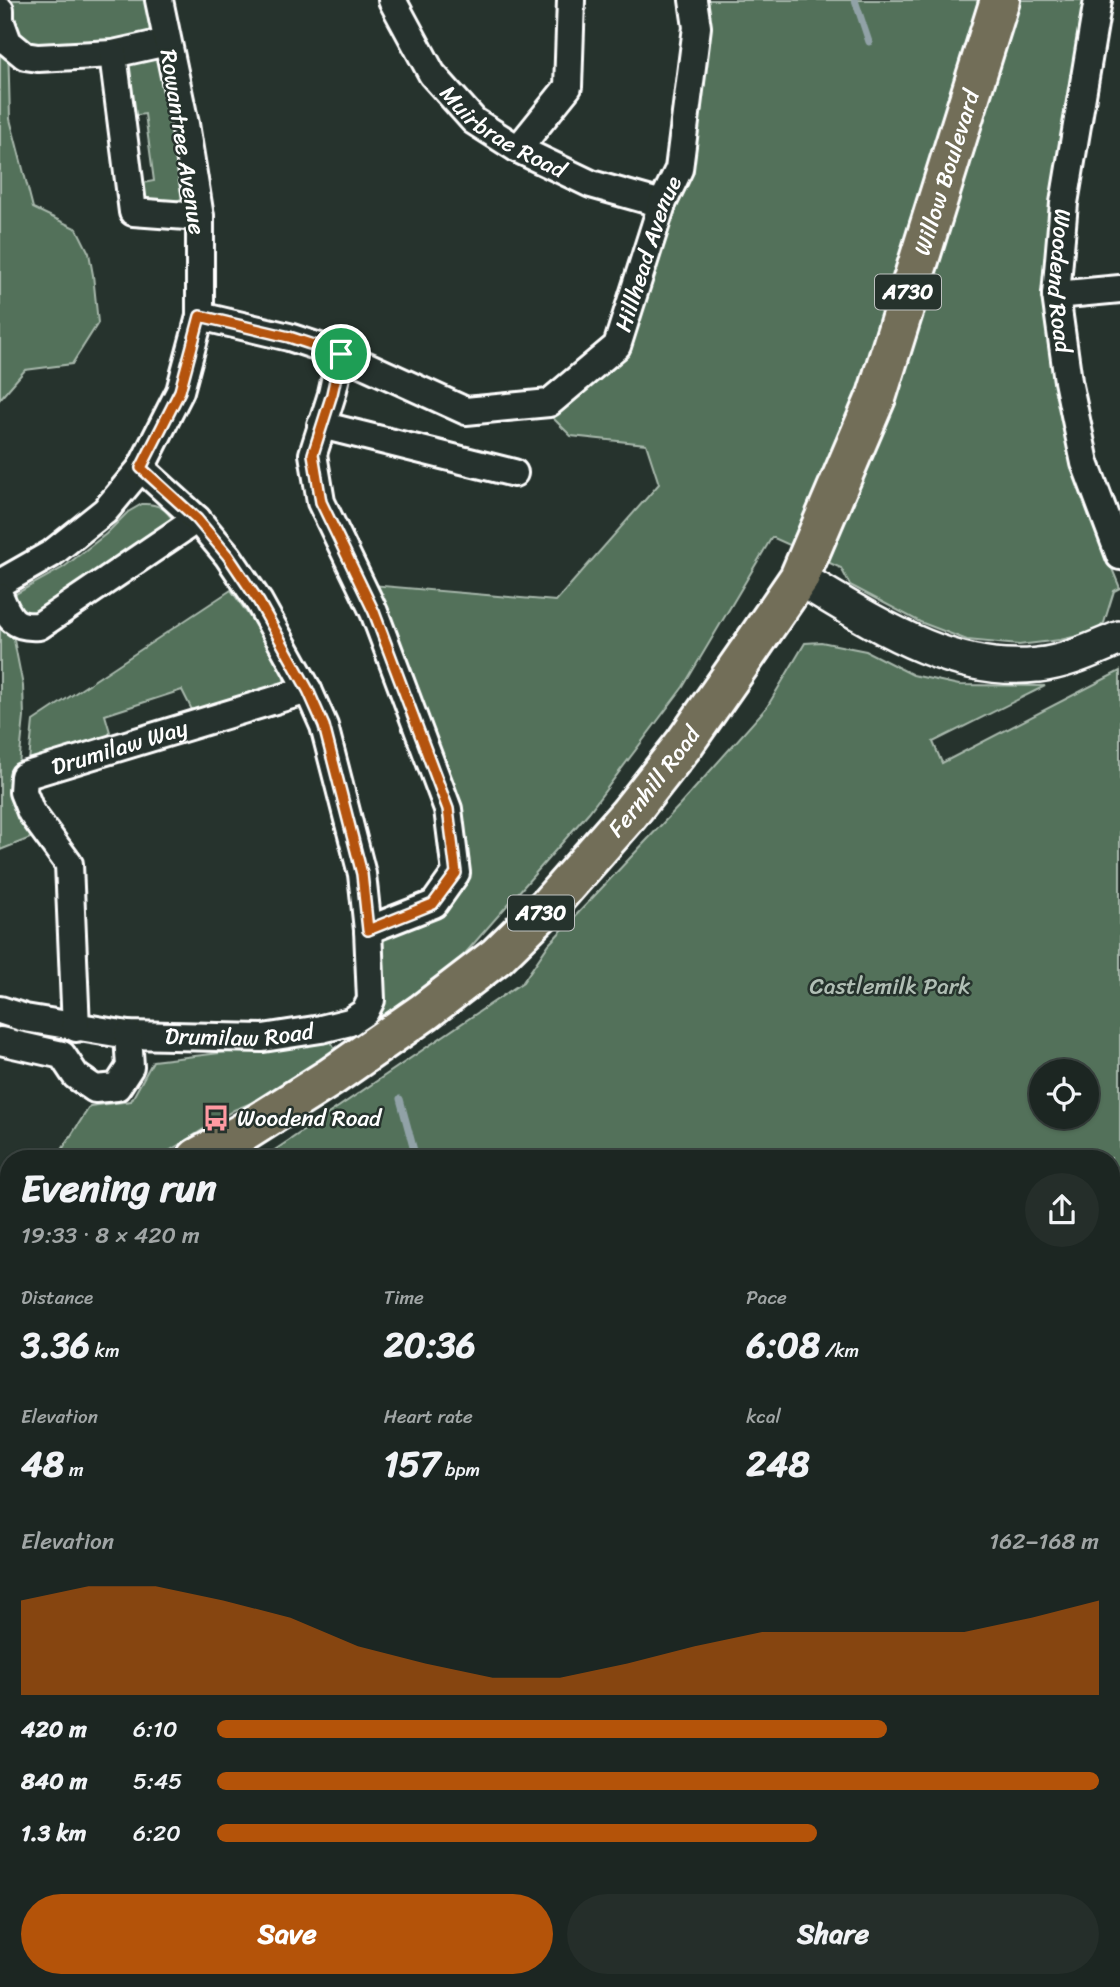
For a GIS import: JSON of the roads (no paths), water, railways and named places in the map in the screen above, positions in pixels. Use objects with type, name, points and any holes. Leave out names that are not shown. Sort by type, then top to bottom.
[{"type":"main road","name":"Willow Boulevard","points":[[799,578],[877,395],[1000,0]]},
{"type":"main road","name":"Fernhill Road","points":[[212,1150],[241,1135],[331,1077],[424,1012],[497,956],[549,905],[629,814],[684,744],[799,578]]},
{"type":"street","name":"Rowantree Avenue","points":[[0,583],[51,554],[105,512],[141,468],[180,391],[200,316],[200,216],[186,124],[159,0]]},
{"type":"street","name":"Muirbrae Road","points":[[392,0],[432,74],[474,121],[518,149],[591,184],[662,204]]},
{"type":"street","points":[[518,149],[568,87],[570,0]]},
{"type":"street","name":"Hillhead Avenue","points":[[200,316],[289,337],[341,354],[466,411],[549,403],[617,346],[662,204],[679,169],[697,27],[693,0]]},
{"type":"street","name":"Woodend Road","points":[[1098,0],[1064,203],[1056,295],[1068,381],[1085,463],[1120,556]]},
{"type":"street","points":[[0,10],[0,20],[8,42],[25,56],[38,58],[113,54],[167,42]]},
{"type":"street","points":[[113,54],[133,212],[200,216]]},
{"type":"street","points":[[1056,295],[1120,289]]},
{"type":"street","points":[[141,468],[197,519],[228,556],[259,602],[308,690],[324,726],[362,874],[368,930],[433,904],[456,873],[448,809],[374,612],[321,502],[313,454],[332,394],[341,354]]},
{"type":"street","points":[[321,425],[514,472]]},
{"type":"street","points":[[0,597],[14,623],[25,627],[39,626],[197,519]]},
{"type":"street","points":[[799,578],[878,625],[948,656],[990,666],[1049,663],[1072,658],[1120,638]]},
{"type":"street","name":"Drumilaw Way","points":[[76,1028],[69,864],[31,811],[23,792],[24,776],[308,690]]},
{"type":"street","name":"Drumilaw Road","points":[[0,1010],[76,1028],[128,1035],[263,1038],[321,1029],[350,1022],[365,1012],[371,1000],[368,930]]},
{"type":"street","points":[[0,1041],[62,1055],[76,1076],[95,1089],[117,1087],[130,1067],[128,1035]]},
{"type":"waterway","points":[[855,0],[869,42]]},
{"type":"waterway","points":[[400,1099],[414,1150]]},
{"type":"place","name":"Woodend Road","points":[[216,1118]]},
{"type":"park label","name":"Castlemilk Park","points":[[890,986]]}]
